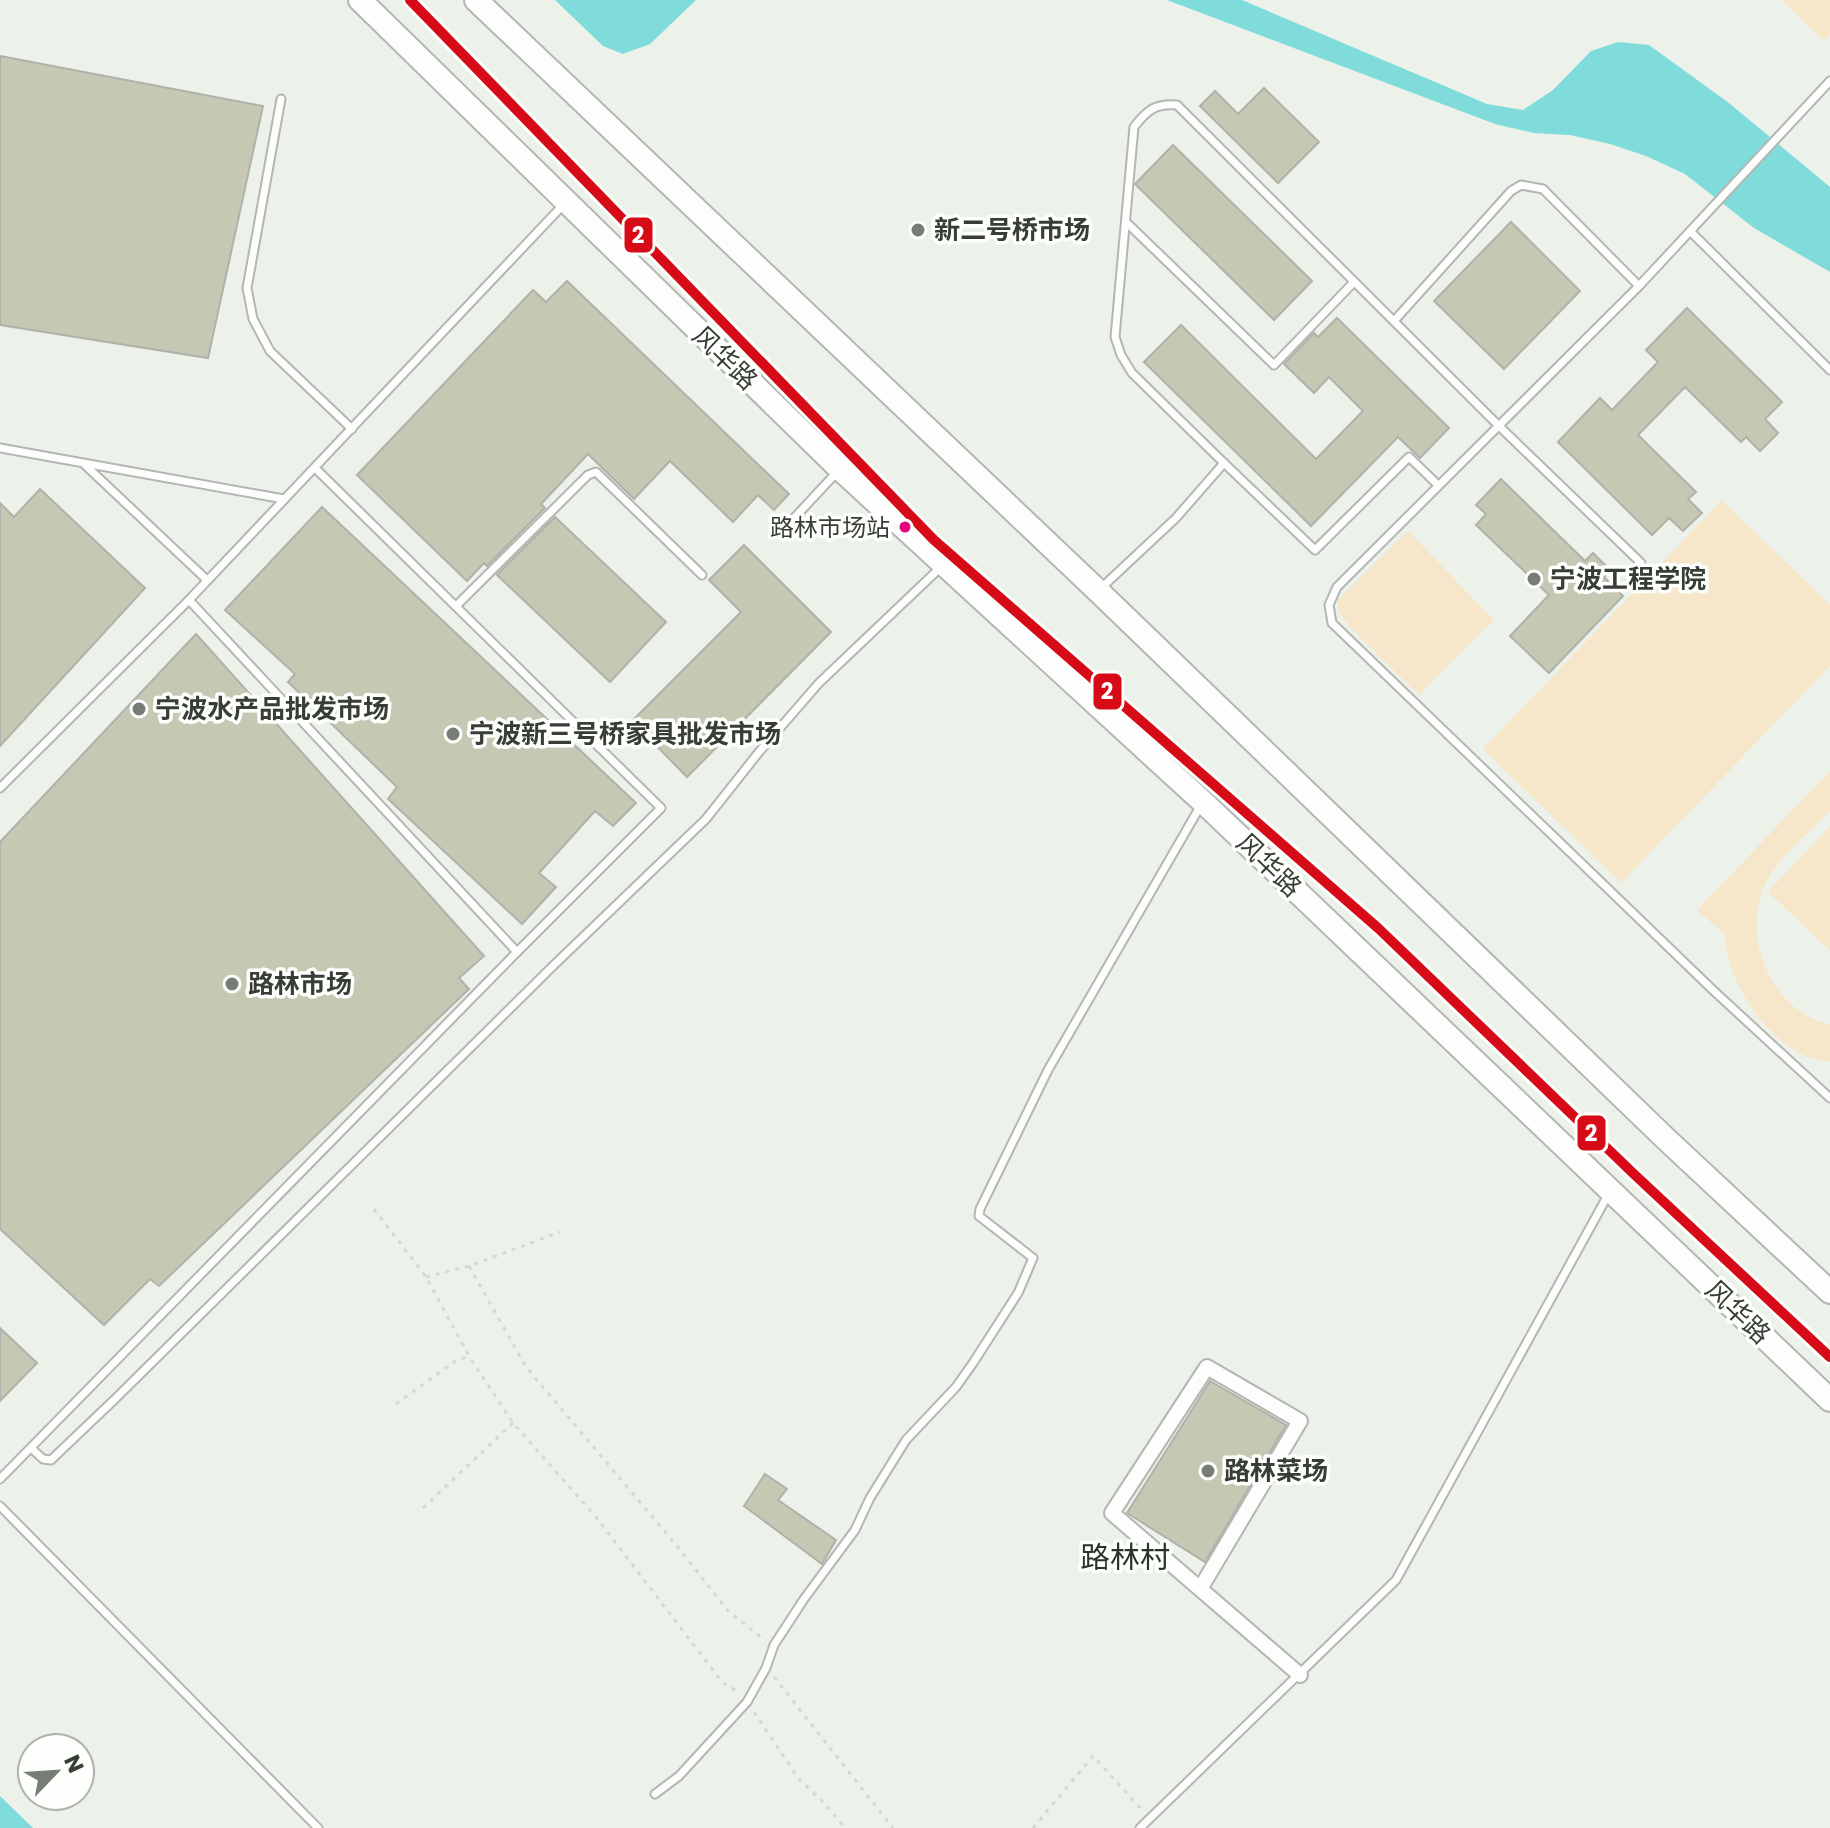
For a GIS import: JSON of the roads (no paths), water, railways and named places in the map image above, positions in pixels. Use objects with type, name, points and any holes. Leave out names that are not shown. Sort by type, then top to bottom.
[{"type":"main road","name":"风华路","points":[[360,0],[840,469],[1203,802],[1830,1400]]},
{"type":"main road","points":[[476,0],[1098,591],[1643,1117],[1830,1292]]},
{"type":"main road","points":[[484,0],[500,24]]},
{"type":"street","points":[[1200,1589],[1300,1421],[1207,1367],[1112,1513],[1200,1589],[1300,1675]]},
{"type":"lane","points":[[1830,81],[1639,286],[1337,587],[1329,605],[1332,623],[1715,992],[1830,1098]]},
{"type":"lane","points":[[281,99],[247,288],[253,319],[270,351],[352,429]]},
{"type":"lane","points":[[1438,485],[1409,457],[1315,550],[1132,373],[1115,337],[1134,127],[1145,112],[1159,103],[1177,105],[1641,563]]},
{"type":"lane","points":[[1394,321],[1511,191],[1521,185],[1543,189],[1639,286]]},
{"type":"lane","points":[[0,788],[189,600],[565,202]]},
{"type":"lane","points":[[1126,222],[1274,365],[1354,282]]},
{"type":"lane","points":[[1691,232],[1830,370]]},
{"type":"lane","points":[[0,448],[284,499]]},
{"type":"lane","points":[[82,462],[207,580]]},
{"type":"lane","points":[[1098,591],[1176,518],[1224,463]]},
{"type":"lane","points":[[0,1479],[661,808],[315,468]]},
{"type":"lane","points":[[784,529],[840,469]]},
{"type":"lane","points":[[456,606],[588,475],[596,472],[702,575]]},
{"type":"lane","points":[[31,1448],[43,1459],[51,1460],[115,1399],[543,975],[706,819],[819,683],[944,565]]},
{"type":"lane","points":[[189,600],[517,952]]},
{"type":"lane","points":[[655,1794],[679,1776],[747,1702],[766,1668],[774,1645],[855,1530],[870,1498],[906,1440],[956,1387],[1018,1293],[1033,1258],[979,1216],[980,1209],[1048,1070],[1203,802]]},
{"type":"lane","points":[[1140,1828],[1396,1580],[1611,1190]]},
{"type":"lane","points":[[0,1506],[318,1828]]},
{"type":"water","points":[[555,0],[696,0],[650,44],[623,54],[603,46]]},
{"type":"water","points":[[1167,0],[1242,0],[1487,104],[1523,110],[1553,90],[1591,51],[1618,42],[1649,45],[1729,103],[1830,187],[1830,272],[1754,228],[1685,174],[1646,156],[1570,135],[1534,133],[1495,124]]},
{"type":"water","points":[[0,1796],[33,1828],[0,1828]]},
{"type":"place","name":"新二号桥市场","points":[[918,230]]},
{"type":"place","name":"路林市场站","points":[[905,527]]},
{"type":"place","name":"宁波工程学院","points":[[1534,579]]},
{"type":"place","name":"宁波水产品批发市场","points":[[139,709]]},
{"type":"place","name":"宁波新三号桥家具批发市场","points":[[453,734]]},
{"type":"place","name":"路林市场","points":[[232,984]]},
{"type":"place","name":"路林菜场","points":[[1208,1471]]},
{"type":"district","name":"路林村","points":[[1125,1557]]}]
